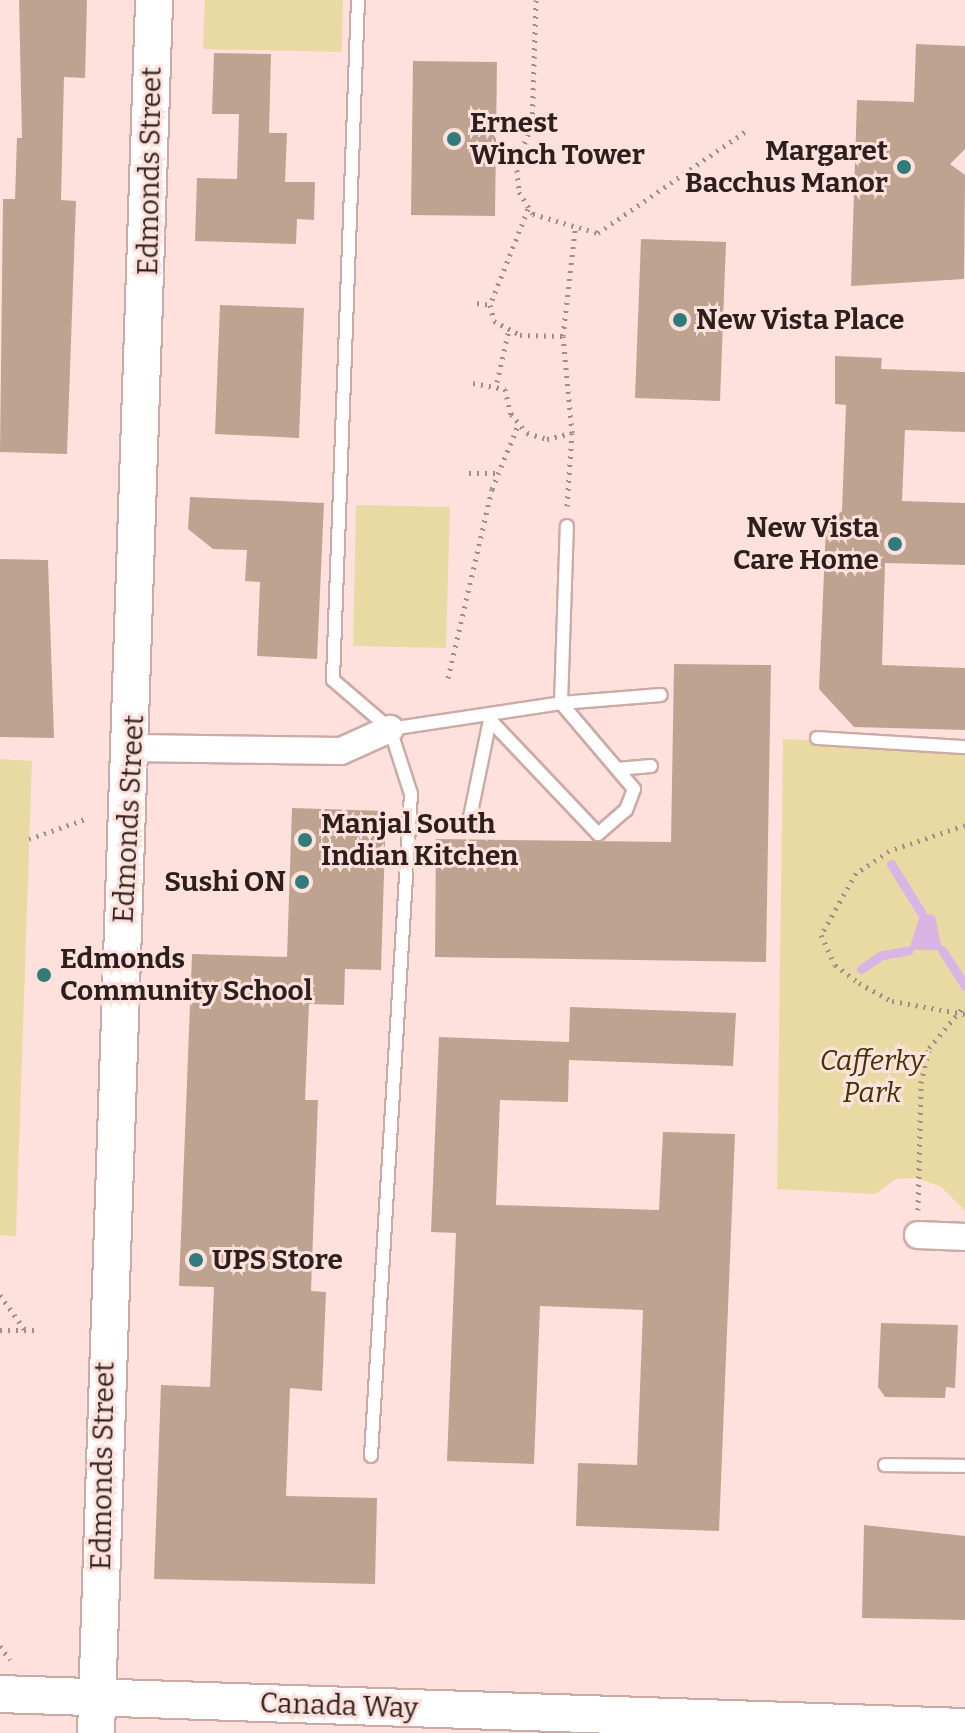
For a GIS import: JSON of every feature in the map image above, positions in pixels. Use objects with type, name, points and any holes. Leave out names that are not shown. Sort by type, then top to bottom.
[{"type":"street","name":"Edmonds Street","points":[[97,1716],[133,748],[154,0]]},
{"type":"street","points":[[133,748],[341,751],[390,729]]},
{"type":"street","points":[[918,1235],[965,1237]]},
{"type":"street","name":"Canada Way","points":[[6,1679],[97,1716],[965,1727]]},
{"type":"lane","points":[[358,0],[333,680],[390,729],[411,794],[371,1456]]},
{"type":"lane","points":[[490,720],[598,834],[626,810],[634,789],[561,703],[567,526]]},
{"type":"lane","points":[[390,729],[490,720],[561,703],[661,695]]},
{"type":"lane","points":[[468,827],[490,720]]},
{"type":"lane","points":[[817,738],[965,747]]},
{"type":"lane","points":[[617,769],[651,766]]},
{"type":"lane","points":[[885,1465],[965,1466]]},
{"type":"path","points":[[536,0],[532,127],[516,162],[528,209],[490,305],[494,321],[509,329],[563,336]]},
{"type":"path","points":[[528,209],[575,230],[598,233],[626,218],[749,129]]},
{"type":"path","points":[[567,526],[572,433],[563,336],[575,230]]},
{"type":"path","points":[[477,303],[490,305]]},
{"type":"path","points":[[509,329],[497,382],[519,423],[547,439],[572,433]]},
{"type":"path","points":[[473,383],[497,382]]},
{"type":"path","points":[[448,678],[497,473],[519,423]]},
{"type":"path","points":[[469,473],[497,473]]},
{"type":"path","points":[[29,839],[88,818]]},
{"type":"path","points":[[965,825],[889,851],[856,873],[821,935],[835,965],[859,983],[892,1001],[965,1014]]},
{"type":"path","points":[[918,1235],[921,1083],[929,1048],[965,1005]]},
{"type":"path","points":[[0,1295],[25,1330]]},
{"type":"path","points":[[0,1330],[35,1330]]},
{"type":"path","points":[[0,1646],[6,1679]]},
{"type":"green space","points":[[205,0],[343,0],[342,52],[203,49]]},
{"type":"green space","points":[[356,505],[450,507],[446,648],[353,646]]},
{"type":"green space","name":"Cafferky Park","points":[[783,739],[965,747],[965,1211],[941,1187],[917,1178],[896,1179],[875,1194],[777,1189]]},
{"type":"green space","points":[[0,759],[32,761],[16,1236],[0,1235]]},
{"type":"shaded area","points":[[921,912],[935,916],[942,950],[909,950]]},
{"type":"building","points":[[19,0],[87,0],[85,78],[64,77],[61,200],[76,201],[67,454],[0,452],[3,199],[15,199],[17,138],[22,138]]},
{"type":"building","name":"Margaret Bacchus Manor","points":[[916,44],[965,46],[965,149],[950,164],[965,175],[964,279],[851,286],[857,100],[914,102]]},
{"type":"building","points":[[214,53],[271,54],[269,133],[287,133],[285,182],[315,182],[314,220],[297,219],[296,244],[195,241],[197,178],[237,179],[239,114],[212,114]]},
{"type":"building","name":"Ernest Winch Tower","points":[[413,61],[497,62],[495,216],[411,215]]},
{"type":"building","name":"New Vista Place","points":[[641,239],[726,242],[720,401],[635,398]]},
{"type":"building","points":[[220,305],[304,308],[299,438],[215,434]]},
{"type":"building","name":"New Vista Care Home","points":[[835,356],[882,358],[881,369],[965,372],[965,432],[905,430],[902,501],[965,503],[965,565],[885,563],[882,665],[965,668],[965,730],[854,727],[819,689],[826,526],[842,511],[846,405],[835,404]]},
{"type":"building","points":[[190,497],[324,503],[317,659],[257,656],[260,582],[245,581],[247,550],[213,549],[188,529]]},
{"type":"building","points":[[0,559],[48,560],[54,738],[0,737]]},
{"type":"building","points":[[674,664],[771,665],[766,962],[435,957],[436,839],[671,842]]},
{"type":"building","points":[[292,808],[386,811],[381,970],[345,969],[344,1005],[309,1004],[305,1100],[318,1100],[311,1291],[326,1292],[322,1391],[290,1388],[286,1496],[377,1498],[375,1584],[154,1579],[161,1385],[210,1387],[214,1287],[179,1286],[192,954],[287,957]]},
{"type":"building","points":[[570,1007],[736,1013],[733,1066],[569,1060],[568,1102],[500,1100],[496,1205],[659,1210],[663,1132],[735,1134],[719,1531],[576,1526],[578,1463],[637,1465],[643,1310],[540,1306],[534,1464],[447,1461],[456,1233],[431,1232],[439,1037],[569,1042]]},
{"type":"building","points":[[881,1323],[958,1325],[955,1388],[946,1387],[945,1398],[885,1397],[878,1387]]},
{"type":"building","points":[[864,1525],[965,1536],[965,1620],[862,1618]]},
{"type":"waterway","points":[[891,864],[921,912]]},
{"type":"waterway","points":[[861,969],[882,955],[909,950]]},
{"type":"waterway","points":[[942,950],[965,986]]},
{"type":"place","name":"Ernest Winch Tower","points":[[454,139]]},
{"type":"place","name":"Margaret Bacchus Manor","points":[[904,167]]},
{"type":"place","name":"New Vista Place","points":[[680,320]]},
{"type":"place","name":"New Vista Care Home","points":[[895,544]]},
{"type":"place","name":"Manjal South Indian Kitchen","points":[[305,840]]},
{"type":"place","name":"Sushi ON","points":[[302,882]]},
{"type":"place","name":"Edmonds Community School","points":[[44,975]]},
{"type":"place","name":"UPS Store","points":[[196,1260]]}]
